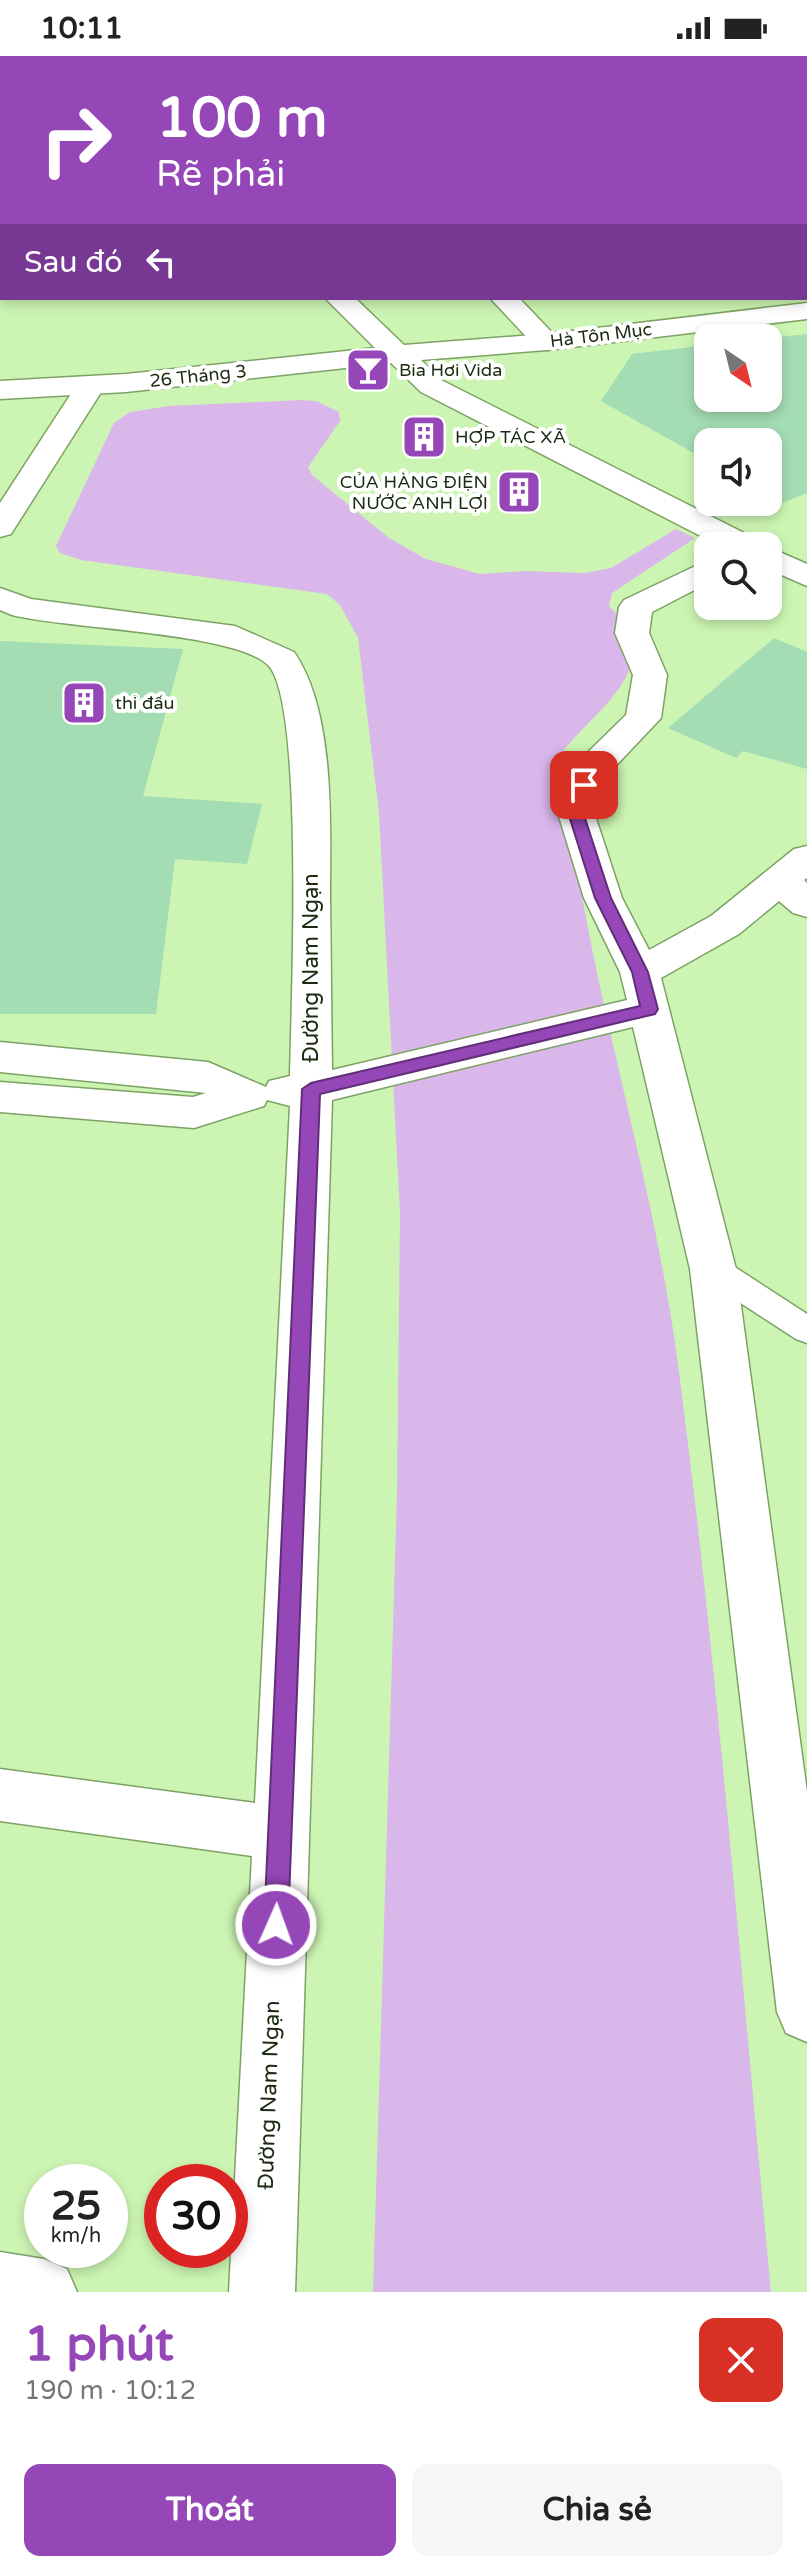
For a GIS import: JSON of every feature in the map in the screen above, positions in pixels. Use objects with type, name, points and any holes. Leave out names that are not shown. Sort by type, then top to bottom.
[{"type":"street","points":[[341,300],[431,386],[718,532]]},
{"type":"street","points":[[506,300],[547,342]]},
{"type":"street","name":"Hà Tôn Mục","points":[[395,354],[547,342],[807,311]]},
{"type":"street","name":"26 Tháng 3","points":[[0,390],[90,386],[395,354]]},
{"type":"street","points":[[0,527],[90,386]]},
{"type":"street","points":[[782,564],[807,576]]},
{"type":"street","points":[[694,577],[636,607],[632,633],[650,675],[643,718],[595,766],[573,803],[713,1269],[791,1775],[807,2012]]},
{"type":"street","name":"Đường Nam Ngạn","points":[[0,598],[24,608],[235,636],[282,659],[297,690],[311,783],[329,1086],[280,1833],[262,2292]]},
{"type":"street","points":[[0,1097],[194,1113],[249,1095],[329,1086],[634,1000],[725,925],[798,880]]},
{"type":"street","points":[[0,1057],[208,1077],[249,1095]]},
{"type":"street","points":[[0,1795],[280,1833]]},
{"type":"street","points":[[0,2285],[44,2292]]},
{"type":"lane","points":[[713,1269],[807,1330]]},
{"type":"shaded area","points":[[301,400],[316,401],[339,412],[340,421],[308,467],[312,475],[389,538],[426,559],[480,574],[525,571],[585,573],[611,568],[676,529],[694,538],[612,593],[609,606],[626,628],[632,648],[630,666],[622,684],[609,701],[563,751],[583,902],[649,1200],[676,1350],[717,1703],[771,2292],[373,2292],[397,1493],[400,1213],[379,813],[358,638],[340,605],[327,594],[81,560],[60,553],[56,546],[114,423],[130,412],[169,406]]},
{"type":"building","points":[[807,334],[807,493],[782,503],[782,428],[694,428],[694,453],[601,401],[632,354],[694,347],[694,412],[782,412],[782,337]]},
{"type":"building","points":[[774,638],[807,652],[807,769],[743,751],[736,758],[668,728]]},
{"type":"building","points":[[0,641],[183,649],[143,796],[262,804],[247,864],[175,859],[156,1014],[0,1014]]},
{"type":"place","name":"Bia Hơi Vida","points":[[368,370]]},
{"type":"place","name":"HỢP TÁC XÃ","points":[[424,437]]},
{"type":"place","name":"CỦA HÀNG ĐIỆN NƯỚC ANH LỢI","points":[[519,492]]},
{"type":"place","name":"thi đấu","points":[[84,703]]},
{"type":"route","points":[[276,1925],[311,1089],[649,1009],[640,972],[603,898],[573,803],[584,785]]}]
